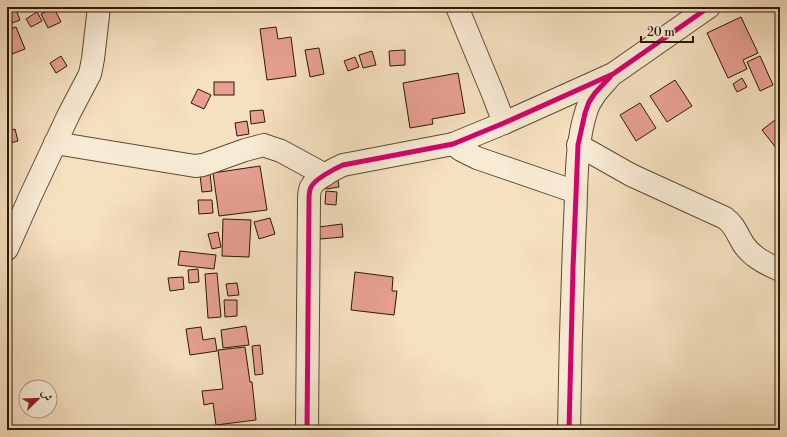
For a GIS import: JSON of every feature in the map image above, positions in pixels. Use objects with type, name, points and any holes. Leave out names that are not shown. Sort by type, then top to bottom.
[{"type":"street","points":[[7,249],[55,143],[90,74],[99,7]]},
{"type":"street","points":[[457,7],[504,123]]},
{"type":"street","points":[[570,430],[573,268],[578,145],[585,113],[589,102],[595,93],[613,74],[682,14],[709,7]]},
{"type":"street","points":[[307,430],[309,194],[311,186],[325,175],[343,165],[453,144],[504,123],[613,74]]},
{"type":"street","points":[[55,143],[195,166],[203,165],[256,147],[266,146],[294,158],[325,175]]},
{"type":"street","points":[[453,144],[477,158],[576,192]]},
{"type":"street","points":[[578,145],[631,175],[725,218],[733,226],[749,252],[761,261],[780,270]]},
{"type":"building","points":[[7,7],[15,7],[20,20],[7,25]]},
{"type":"building","points":[[37,7],[49,7],[38,11]]},
{"type":"building","points":[[54,8],[61,22],[48,28],[41,14]]},
{"type":"building","points":[[37,12],[42,21],[31,27],[26,19]]},
{"type":"building","points":[[741,17],[758,53],[743,60],[747,69],[728,78],[707,33]]},
{"type":"building","points":[[16,27],[25,49],[12,54],[7,42],[7,30]]},
{"type":"building","points":[[276,27],[278,39],[291,37],[296,76],[267,80],[260,29]]},
{"type":"building","points":[[319,48],[324,74],[310,77],[305,50]]},
{"type":"building","points":[[405,50],[405,65],[390,66],[389,51]]},
{"type":"building","points":[[372,51],[376,65],[363,68],[359,55]]},
{"type":"building","points":[[61,56],[67,66],[56,73],[50,63]]},
{"type":"building","points":[[760,56],[773,85],[760,91],[747,62]]},
{"type":"building","points":[[355,57],[359,67],[348,71],[344,61]]},
{"type":"building","points":[[458,73],[465,113],[432,119],[433,124],[410,128],[403,83]]},
{"type":"building","points":[[742,78],[747,87],[737,92],[733,84]]},
{"type":"building","points":[[675,80],[692,106],[667,122],[650,96]]},
{"type":"building","points":[[214,82],[234,82],[234,95],[214,95]]},
{"type":"building","points":[[198,89],[211,95],[204,109],[191,103]]},
{"type":"building","points":[[640,103],[656,128],[636,141],[620,115]]},
{"type":"building","points":[[263,110],[265,122],[251,124],[250,111]]},
{"type":"building","points":[[780,116],[780,153],[762,130]]},
{"type":"building","points":[[247,121],[249,134],[237,136],[235,123]]},
{"type":"building","points":[[15,129],[18,141],[7,144],[7,132]]},
{"type":"building","points":[[260,166],[267,210],[219,216],[213,173]]},
{"type":"building","points":[[337,173],[339,187],[326,189],[324,175]]},
{"type":"building","points":[[210,174],[212,191],[202,192],[200,175]]},
{"type":"building","points":[[326,191],[337,192],[336,205],[325,204]]},
{"type":"building","points":[[198,200],[212,200],[213,213],[199,214]]},
{"type":"building","points":[[270,218],[275,234],[259,239],[254,222]]},
{"type":"building","points":[[223,219],[251,220],[249,257],[222,256]]},
{"type":"building","points":[[342,224],[343,237],[320,239],[319,227]]},
{"type":"building","points":[[218,232],[221,247],[212,249],[208,234]]},
{"type":"building","points":[[180,251],[216,255],[214,269],[178,265]]},
{"type":"building","points":[[198,269],[199,282],[189,283],[188,270]]},
{"type":"building","points":[[355,272],[393,277],[392,291],[397,291],[394,315],[351,310]]},
{"type":"building","points":[[217,273],[221,317],[208,318],[205,274]]},
{"type":"building","points":[[183,277],[184,289],[170,291],[168,278]]},
{"type":"building","points":[[237,283],[239,295],[228,296],[226,284]]},
{"type":"building","points":[[224,300],[237,300],[237,316],[225,317]]},
{"type":"building","points":[[246,326],[249,345],[223,348],[221,330]]},
{"type":"building","points":[[201,327],[203,340],[215,338],[217,351],[190,355],[186,329]]},
{"type":"building","points":[[260,345],[263,374],[255,375],[252,346]]},
{"type":"building","points":[[245,347],[250,382],[252,382],[256,420],[216,425],[213,403],[204,405],[202,391],[223,389],[218,350]]},
{"type":"cycle path","points":[[307,430],[309,192],[313,184],[325,174],[343,165],[453,144],[504,123],[613,74],[709,7]]},
{"type":"cycle path","points":[[569,430],[578,145],[589,102],[610,77]]}]
